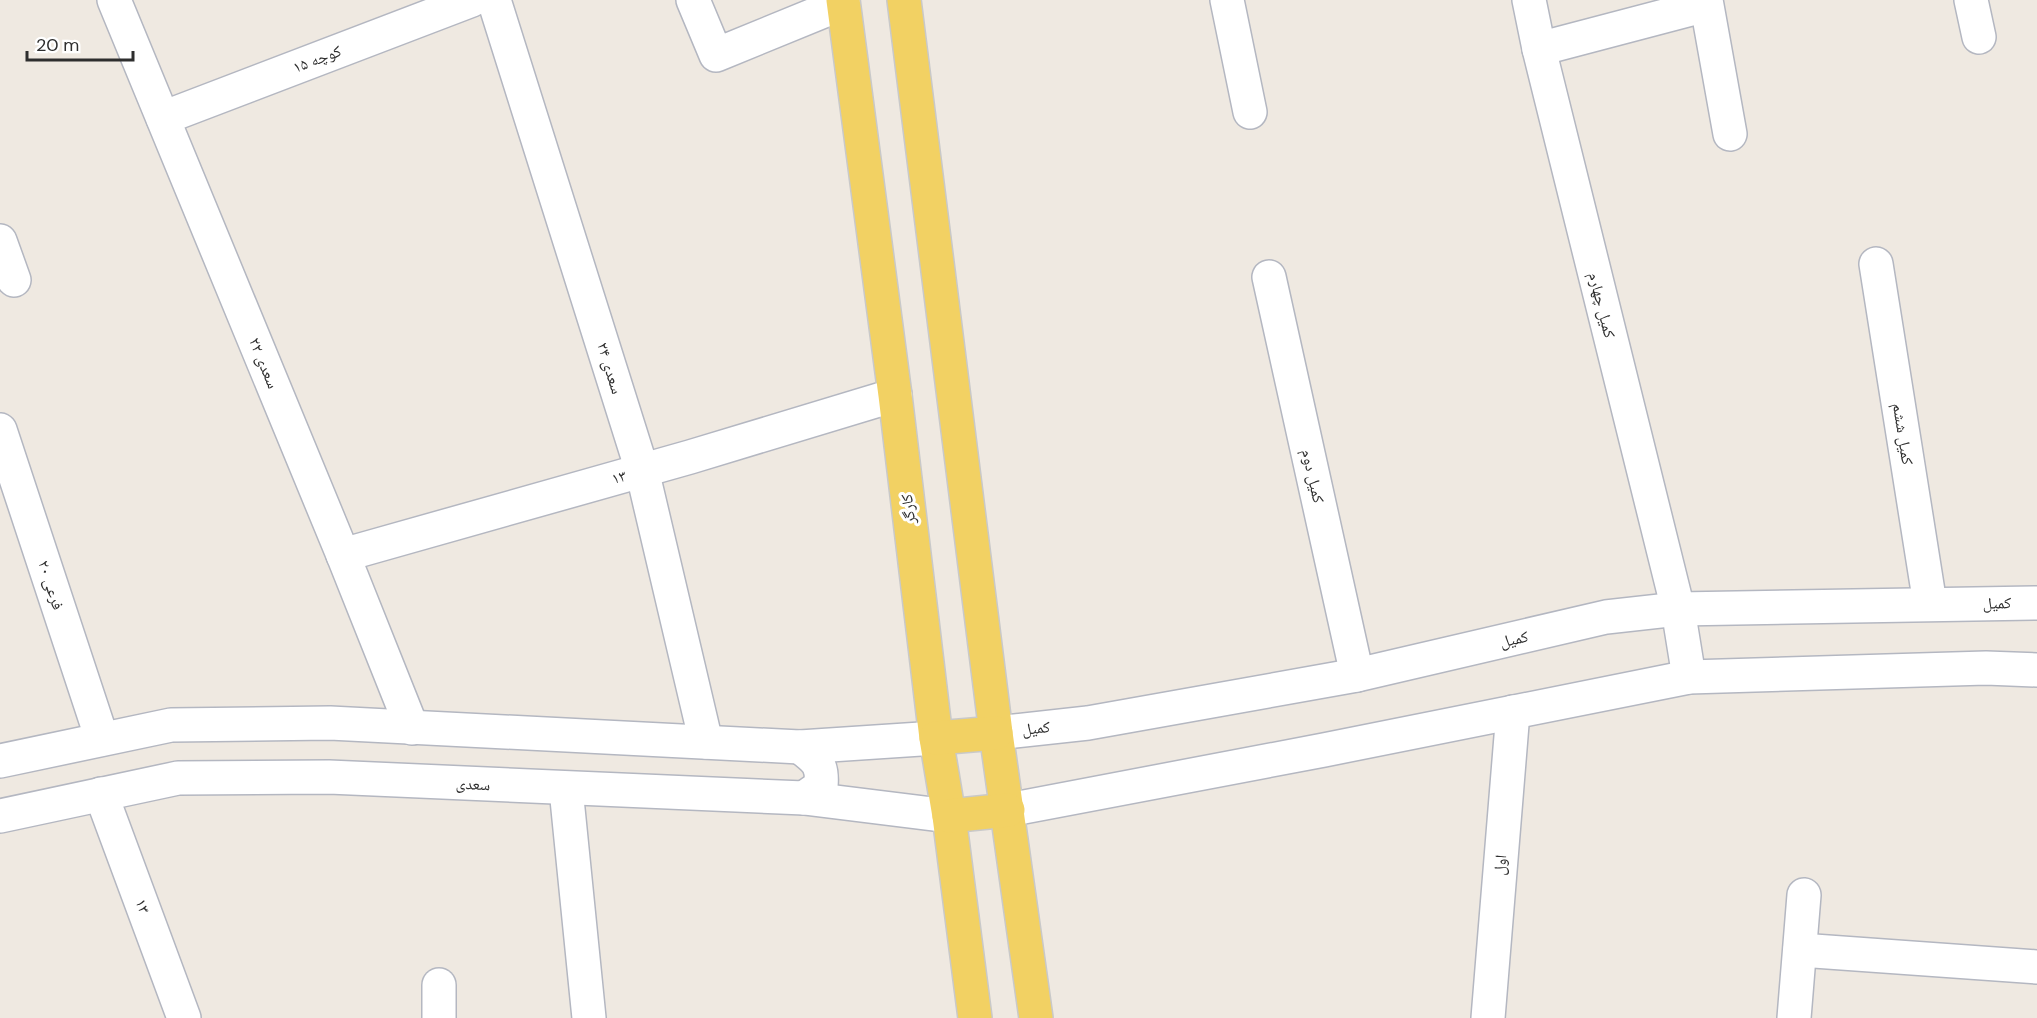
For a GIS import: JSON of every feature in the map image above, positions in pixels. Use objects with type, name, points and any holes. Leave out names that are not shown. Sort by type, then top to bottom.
[{"type":"main road","points":[[904,0],[996,732],[1036,1018]]},
{"type":"main road","name":"کارگر","points":[[843,1],[895,395],[936,738],[949,816],[975,1018]]},
{"type":"main road","points":[[936,738],[996,732]]},
{"type":"main road","points":[[949,816],[1008,810]]},
{"type":"street","name":"سعدی ۲۲","points":[[114,0],[344,555],[412,728]]},
{"type":"street","name":"کوچه ۱۵","points":[[163,118],[472,0]]},
{"type":"street","name":"سعدی ۲۴","points":[[494,0],[642,470],[706,742]]},
{"type":"street","points":[[693,0],[716,55],[843,1]]},
{"type":"street","points":[[1227,0],[1250,112]]},
{"type":"street","name":"کمیل چهارم","points":[[1529,0],[1678,609],[1689,677]]},
{"type":"street","points":[[1971,0],[1978,37]]},
{"type":"street","points":[[1539,48],[1706,2],[1730,134]]},
{"type":"street","points":[[0,241],[14,280]]},
{"type":"street","name":"کمیل ششم","points":[[1876,264],[1930,604]]},
{"type":"street","name":"کمیل دوم","points":[[1269,277],[1357,675]]},
{"type":"street","name":"۱۳","points":[[344,555],[895,395]]},
{"type":"street","name":"فرعی ۲۰","points":[[0,430],[102,740]]},
{"type":"street","name":"کمیل","points":[[996,732],[1088,723],[1357,675],[1606,617],[1678,609],[2037,603]]},
{"type":"street","points":[[1008,810],[1689,677],[1986,668],[2037,670]]},
{"type":"street","name":"اول","points":[[1488,1018],[1513,712]]},
{"type":"street","points":[[0,761],[171,724],[330,723],[800,747],[936,738]]},
{"type":"street","points":[[800,747],[815,758],[822,771],[821,786],[804,798]]},
{"type":"street","name":"سعدی","points":[[0,816],[178,778],[329,777],[804,798],[949,816]]},
{"type":"street","points":[[566,789],[590,1018]]},
{"type":"street","name":"۱۳","points":[[101,794],[184,1018]]},
{"type":"street","points":[[1794,1018],[1804,895]]},
{"type":"street","points":[[1800,950],[2037,967]]},
{"type":"street","points":[[439,985],[439,1018]]}]
